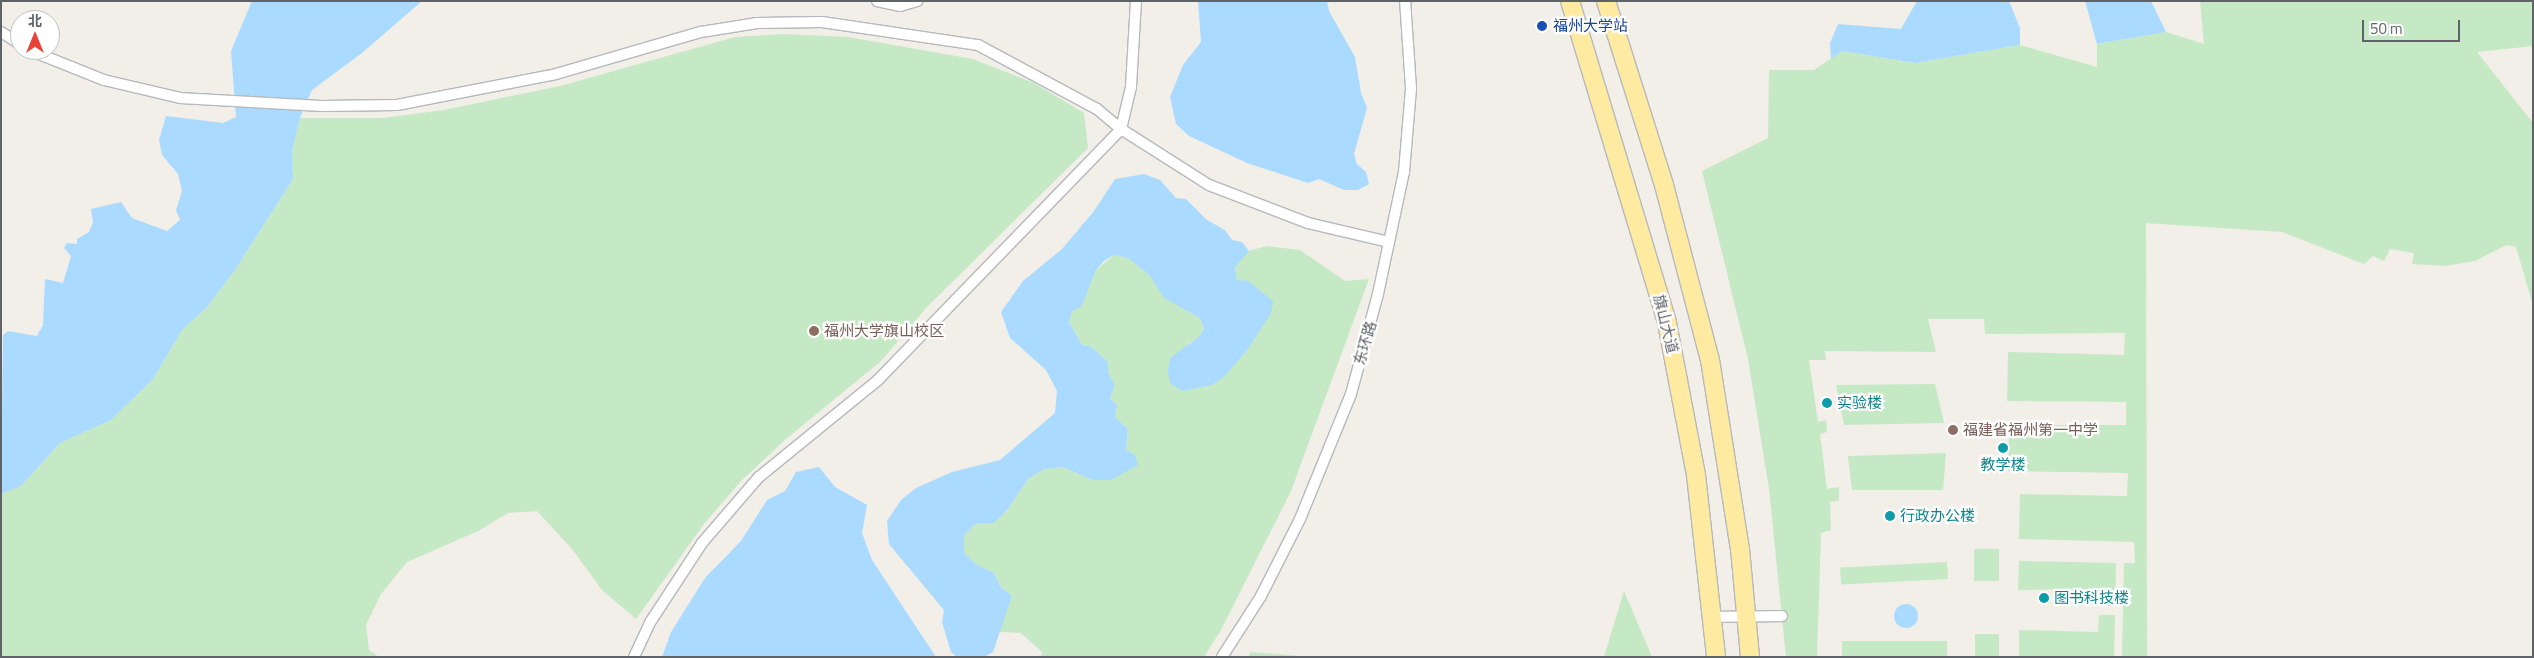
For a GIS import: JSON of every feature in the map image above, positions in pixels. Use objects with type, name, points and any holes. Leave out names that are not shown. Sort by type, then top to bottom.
[{"type":"highway","name":"旗山大道","points":[[1570,1],[1667,323],[1696,475],[1716,657]]},
{"type":"highway","points":[[1606,1],[1664,185],[1702,324],[1727,451],[1750,657]]},
{"type":"street","points":[[877,1],[900,6],[917,1]]},
{"type":"street","points":[[634,657],[651,621],[702,543],[759,476],[878,380],[1121,129],[1131,87],[1136,1]]},
{"type":"street","name":"东环路","points":[[1222,657],[1260,596],[1300,519],[1350,394],[1378,294],[1404,172],[1411,88],[1405,1]]},
{"type":"street","points":[[54,60],[104,80],[142,90],[220,101],[322,106],[396,105],[556,74],[700,32],[757,23],[822,22],[978,45],[1097,109],[1121,129],[1210,185],[1308,223],[1389,242]]},
{"type":"street","points":[[1713,618],[1782,616]]},
{"type":"green space","points":[[2200,1],[2533,1],[2533,46],[2477,52],[2533,123],[2533,305],[2516,247],[2506,245],[2475,261],[2445,266],[2412,264],[2414,253],[2390,249],[2384,261],[2373,256],[2364,264],[2282,232],[2146,223],[2147,657],[2122,657],[2124,563],[2135,563],[2134,542],[2019,539],[2020,494],[2127,496],[2128,473],[2008,471],[2009,425],[2126,425],[2126,402],[2007,401],[2008,352],[2124,355],[2125,333],[1985,334],[1984,319],[1928,319],[1936,352],[1825,351],[1826,360],[1809,360],[1818,422],[1826,420],[1827,432],[1820,434],[1827,489],[1839,487],[1839,501],[1830,502],[1831,530],[1821,533],[1817,657],[1786,657],[1769,489],[1748,359],[1702,171],[1768,138],[1769,70],[1814,70],[1842,51],[1915,63],[2020,45],[2097,67],[2097,44],[2166,32],[2204,44]]},
{"type":"green space","points":[[784,34],[848,37],[973,59],[1034,83],[1084,113],[1088,148],[927,307],[881,361],[786,439],[741,481],[704,524],[636,619],[602,590],[572,549],[537,511],[508,513],[478,531],[407,562],[381,594],[366,625],[369,650],[379,657],[1,657],[1,494],[21,486],[60,443],[111,420],[153,379],[182,330],[208,306],[235,270],[293,179],[292,151],[300,118],[383,118],[444,110],[560,86],[735,37]]},
{"type":"green space","points":[[1266,246],[1300,250],[1345,281],[1369,279],[1291,491],[1221,630],[1204,657],[1041,657],[1042,652],[1021,633],[999,632],[1012,596],[1000,586],[994,573],[977,565],[964,553],[964,535],[975,524],[994,523],[1008,509],[1028,479],[1044,469],[1063,467],[1092,480],[1126,451],[1128,429],[1115,417],[1117,405],[1110,398],[1115,385],[1108,372],[1108,362],[1090,346],[1082,345],[1069,322],[1072,311],[1096,270],[1114,255],[1128,258],[1150,276],[1165,298],[1200,318],[1204,329],[1199,338],[1189,343],[1170,383],[1237,280],[1235,267],[1240,258],[1249,251]]},
{"type":"green space","points":[[1935,384],[1944,423],[1844,425],[1836,385]]},
{"type":"green space","points":[[1946,453],[1943,490],[1852,490],[1848,456]]},
{"type":"green space","points":[[1974,549],[1999,549],[1999,581],[1974,581]]},
{"type":"green space","points":[[2019,561],[2116,563],[2115,606],[2099,606],[2099,589],[2018,590]]},
{"type":"green space","points":[[1947,562],[1948,579],[1841,585],[1840,568]]},
{"type":"green space","points":[[1624,591],[1652,657],[1604,657]]},
{"type":"green space","points":[[2099,615],[2115,615],[2114,657],[2019,657],[2019,630],[2098,632]]},
{"type":"green space","points":[[1975,634],[1999,634],[1999,657],[1975,657]]},
{"type":"green space","points":[[1842,641],[1947,641],[1947,657],[1842,657]]},
{"type":"green space","points":[[1251,652],[1313,657],[1248,657]]},
{"type":"water","points":[[252,1],[422,1],[362,53],[312,90],[300,118],[292,151],[293,179],[235,270],[208,306],[182,330],[153,379],[111,420],[60,443],[21,486],[1,494],[3,335],[8,331],[37,336],[43,325],[45,279],[63,283],[71,256],[64,248],[67,243],[77,244],[77,239],[89,232],[93,222],[91,209],[121,202],[132,218],[167,231],[180,220],[176,210],[182,191],[178,174],[162,155],[159,140],[166,116],[223,123],[236,117],[231,51]]},
{"type":"water","points":[[1198,1],[1327,1],[1329,11],[1355,57],[1361,93],[1367,108],[1354,154],[1357,164],[1366,172],[1369,184],[1358,190],[1344,190],[1319,179],[1308,183],[1247,163],[1189,136],[1176,124],[1170,97],[1183,65],[1201,42]]},
{"type":"water","points":[[1917,1],[2009,1],[2020,28],[2020,45],[1915,63],[1842,51],[1831,59],[1830,43],[1838,24],[1901,29]]},
{"type":"water","points":[[2085,1],[2151,1],[2166,32],[2097,44]]},
{"type":"water","points":[[1144,174],[1160,180],[1176,198],[1186,199],[1207,220],[1225,230],[1232,240],[1242,242],[1249,251],[1235,267],[1237,280],[1248,281],[1273,301],[1271,313],[1248,349],[1225,376],[1212,385],[1182,391],[1170,383],[1168,371],[1170,358],[1199,337],[1204,329],[1200,318],[1164,298],[1150,276],[1128,258],[1114,255],[1104,261],[1096,270],[1081,307],[1072,311],[1069,322],[1082,345],[1090,346],[1108,362],[1108,372],[1115,385],[1110,398],[1117,405],[1115,417],[1128,429],[1126,450],[1135,455],[1138,465],[1111,480],[1092,480],[1063,467],[1044,469],[1028,479],[1008,509],[994,523],[975,524],[964,535],[964,553],[977,565],[994,573],[1000,586],[1012,596],[993,652],[984,657],[957,657],[951,652],[942,622],[944,610],[889,544],[887,521],[901,500],[916,488],[952,472],[1000,460],[1055,413],[1057,391],[1046,370],[1010,338],[1001,312],[1023,281],[1062,249],[1094,211],[1115,179]]},
{"type":"water","points":[[819,467],[835,487],[867,505],[862,533],[872,560],[936,657],[662,657],[671,632],[705,578],[741,541],[767,500],[785,491],[796,472]]},
{"type":"water","points":[[1906,604],[1911,605],[1917,611],[1917,621],[1911,627],[1906,628],[1901,627],[1895,621],[1894,616],[1895,611],[1901,605]]},
{"type":"place","name":"福州大学站","points":[[1542,26]]},
{"type":"place","name":"福州大学旗山校区","points":[[814,331]]},
{"type":"place","name":"实验楼","points":[[1827,403]]},
{"type":"place","name":"福建省福州第一中学","points":[[1953,430]]},
{"type":"place","name":"教学楼","points":[[2003,448]]},
{"type":"place","name":"行政办公楼","points":[[1890,516]]},
{"type":"place","name":"图书科技楼","points":[[2044,598]]}]
